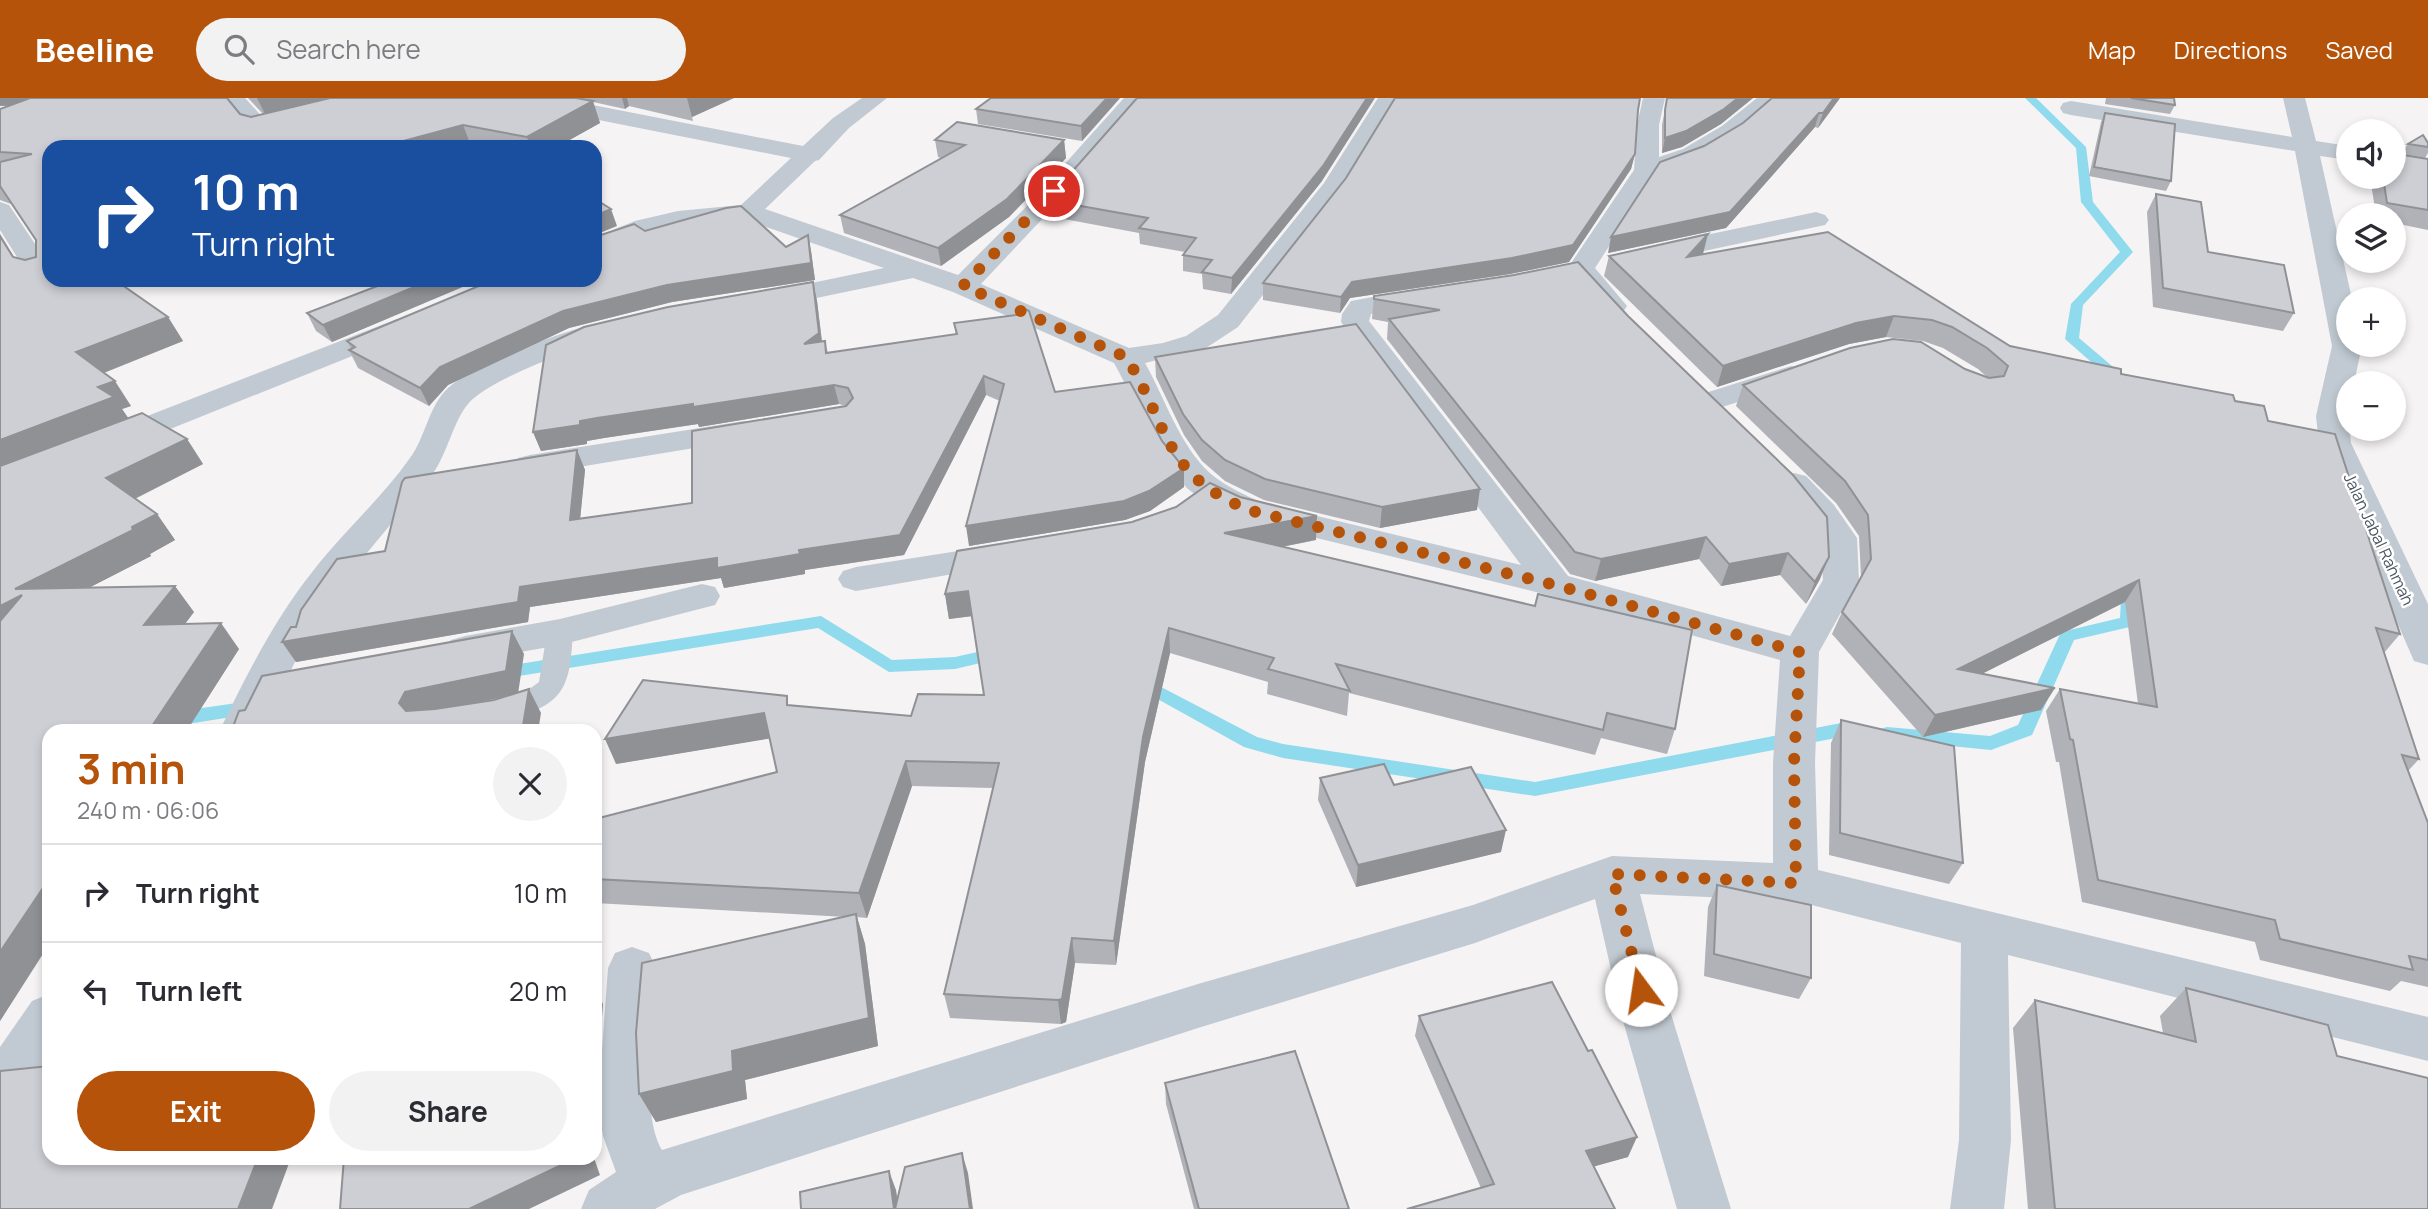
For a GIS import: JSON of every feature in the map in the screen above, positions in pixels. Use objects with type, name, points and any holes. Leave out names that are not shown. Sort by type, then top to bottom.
[{"type":"street","points":[[233,98],[270,140]]},
{"type":"street","points":[[261,129],[388,98]]},
{"type":"street","points":[[523,98],[811,155]]},
{"type":"street","points":[[748,212],[811,155],[841,123],[876,98]]},
{"type":"street","points":[[963,286],[1136,98]]},
{"type":"street","points":[[602,243],[644,227],[678,219],[748,212],[963,286],[1126,357],[1167,351],[1196,342],[1228,321],[1334,187],[1390,98]]},
{"type":"street","points":[[1646,170],[1648,125],[1654,98]]},
{"type":"street","points":[[1569,272],[1646,170],[1691,154],[1730,131],[1771,98]]},
{"type":"street","name":"Jalan Jabal Rahmah","points":[[2294,98],[2347,346],[2332,416],[2335,443],[2420,611],[2428,652]]},
{"type":"street","points":[[2071,108],[2336,151]]},
{"type":"street","points":[[1063,148],[1089,152]]},
{"type":"street","points":[[0,211],[41,272]]},
{"type":"street","points":[[1569,272],[1816,219]]},
{"type":"street","points":[[739,304],[912,270]]},
{"type":"street","points":[[1569,272],[1594,287],[1634,329]]},
{"type":"street","points":[[1458,291],[1361,307],[1355,322],[1555,585]]},
{"type":"street","points":[[92,449],[334,355],[421,318]]},
{"type":"street","points":[[252,706],[293,624],[312,597],[431,453],[447,412],[460,394],[580,337],[620,327]]},
{"type":"street","points":[[1126,357],[1197,497],[1555,585],[1800,652]]},
{"type":"street","points":[[1736,427],[1701,393],[1822,364]]},
{"type":"street","points":[[496,469],[773,427]]},
{"type":"street","points":[[1772,462],[1822,513],[1839,538],[1841,580],[1800,652],[1794,763],[1796,883]]},
{"type":"street","points":[[410,479],[456,473]]},
{"type":"street","points":[[856,579],[1035,550]]},
{"type":"street","points":[[425,656],[557,654],[702,596]]},
{"type":"street","points":[[252,706],[303,678]]},
{"type":"street","points":[[1612,874],[1646,1014],[1704,1209]]},
{"type":"street","points":[[608,1209],[651,1180],[1198,1006],[1475,924],[1612,874],[1796,883],[2428,1039]]},
{"type":"street","points":[[1977,1209],[1985,1140],[1984,929]]},
{"type":"street","points":[[632,968],[625,1123],[634,1156],[651,1180]]},
{"type":"street","points":[[7,1067],[42,1024]]},
{"type":"lane","points":[[481,714],[531,704],[542,699],[551,689],[557,654]]},
{"type":"building","points":[[30,98],[227,98],[240,114],[251,117],[330,98],[576,98],[593,101],[527,137],[463,125],[407,140],[42,140],[42,287],[125,287],[168,317],[76,352],[115,381],[98,387],[114,397],[0,440],[0,236],[13,257],[25,260],[36,257],[36,240],[0,186],[0,162],[32,154],[0,152],[0,109]]},
{"type":"building","points":[[991,98],[1107,98],[1081,126],[976,109]]},
{"type":"building","points":[[1137,98],[1367,98],[1323,166],[1232,278],[1202,272],[1212,260],[1183,255],[1196,238],[1139,228],[1148,218],[1047,200]]},
{"type":"building","points":[[1395,98],[1640,98],[1635,154],[1573,245],[1512,258],[1352,282],[1341,297],[1263,283],[1346,178]]},
{"type":"building","points":[[1667,98],[1738,98],[1686,131],[1665,138]]},
{"type":"building","points":[[1772,98],[1834,98],[1730,212],[1611,237],[1660,162],[1704,146],[1743,123]]},
{"type":"building","points":[[2131,98],[2174,98],[2175,105]]},
{"type":"building","points":[[2105,113],[2175,124],[2171,181],[2094,167]]},
{"type":"building","points":[[957,122],[1064,140],[1007,199],[938,248],[840,215],[965,145],[935,140]]},
{"type":"building","points":[[2423,135],[2428,147],[2408,144]]},
{"type":"building","points":[[2406,155],[2428,159],[2428,210],[2406,206],[2406,203],[2387,203],[2385,189],[2406,189]]},
{"type":"building","points":[[2156,194],[2201,202],[2208,252],[2284,265],[2294,313],[2163,288]]},
{"type":"building","points":[[602,203],[611,209],[602,213]]},
{"type":"building","points":[[741,206],[786,247],[808,235],[811,263],[667,285],[563,311],[440,367],[420,388],[349,350],[355,347],[347,341],[476,287],[602,287],[602,235],[634,224],[645,231]]},
{"type":"building","points":[[1828,232],[2010,346],[2121,369],[2121,374],[2233,395],[2235,401],[2264,406],[2268,421],[2335,434],[2400,634],[2376,628],[2419,759],[2402,755],[2428,823],[2428,960],[2409,956],[2413,970],[2280,939],[2275,920],[2098,880],[2073,740],[2070,739],[2060,689],[2157,707],[2139,580],[1958,669],[2055,688],[1935,715],[1842,612],[1871,559],[1868,515],[1845,481],[1743,385],[1850,348],[1893,339],[1921,342],[1965,369],[1989,378],[2004,376],[2008,366],[1987,348],[1952,327],[1932,320],[1894,316],[1856,323],[1723,366],[1609,256],[1708,234],[1687,257]]},
{"type":"building","points":[[1578,262],[1628,316],[1793,475],[1827,517],[1829,557],[1815,582],[1788,553],[1729,564],[1706,537],[1601,559],[1575,552],[1389,319],[1440,310],[1374,299],[1374,296],[1514,275]]},
{"type":"building","points":[[813,282],[819,333],[804,344],[825,341],[826,353],[957,334],[954,323],[1023,314],[1025,309],[1029,311],[1055,392],[1130,382],[1162,441],[1184,468],[1149,491],[1124,501],[966,526],[1004,384],[984,376],[900,535],[799,550],[800,554],[717,568],[717,558],[520,587],[518,602],[282,642],[291,627],[296,627],[301,610],[337,559],[385,551],[405,478],[577,450],[570,520],[692,503],[692,431],[846,406],[853,398],[848,388],[834,385],[693,407],[693,404],[597,418],[580,421],[580,425],[533,432],[546,345],[584,327],[668,307]]},
{"type":"building","points":[[375,287],[414,287],[323,325],[307,313]]},
{"type":"building","points":[[1356,324],[1480,489],[1382,507],[1265,479],[1225,460],[1202,440],[1183,414],[1155,357]]},
{"type":"building","points":[[142,413],[187,439],[106,478],[157,514],[132,527],[133,530],[15,589],[175,586],[144,625],[221,623],[153,724],[42,724],[42,889],[0,952],[0,621],[22,595],[0,606],[0,466]]},
{"type":"building","points":[[1210,483],[1240,497],[1317,516],[1224,533],[1535,606],[1538,594],[1692,630],[1675,729],[1607,713],[1603,730],[1336,664],[1350,691],[1268,669],[1274,658],[1169,628],[1143,737],[1114,941],[1072,938],[1062,999],[1058,1000],[944,994],[999,763],[906,761],[859,893],[602,879],[602,817],[777,772],[764,713],[605,739],[643,680],[787,696],[787,705],[911,716],[918,694],[984,695],[968,591],[945,594],[957,551],[1132,522],[1176,507]]},
{"type":"building","points":[[512,631],[506,671],[405,692],[399,703],[406,711],[435,709],[494,700],[529,689],[523,724],[234,724],[239,711],[245,710],[262,676]]},
{"type":"building","points":[[1841,720],[1954,746],[1963,863],[1840,833]]},
{"type":"building","points":[[1384,764],[1394,785],[1471,767],[1506,830],[1358,865],[1320,778]]},
{"type":"building","points":[[1717,885],[1811,905],[1811,978],[1714,954]]},
{"type":"building","points":[[856,914],[869,1018],[732,1051],[733,1071],[639,1094],[636,1033],[642,963]]},
{"type":"building","points":[[1552,982],[1588,1051],[1592,1050],[1637,1137],[1586,1151],[1615,1209],[1407,1209],[1494,1184],[1419,1016]]},
{"type":"building","points":[[2186,988],[2328,1025],[2337,1056],[2428,1078],[2428,1209],[2055,1209],[2035,1000],[2196,1042]]},
{"type":"building","points":[[1295,1051],[1349,1209],[1199,1209],[1165,1083]]},
{"type":"building","points":[[42,1067],[42,1165],[255,1165],[238,1209],[0,1209],[0,1071]]},
{"type":"building","points":[[962,1153],[970,1209],[895,1209],[905,1167]]},
{"type":"building","points":[[343,1165],[561,1165],[469,1209],[340,1209]]},
{"type":"building","points":[[889,1171],[894,1209],[801,1209],[800,1192]]},
{"type":"waterway","points":[[2030,98],[2081,147],[2087,202],[2127,252],[2077,304],[2072,339],[2113,374],[2115,385]]},
{"type":"waterway","points":[[1887,734],[1991,743],[2025,730],[2067,636],[2128,622],[2129,600]]},
{"type":"waterway","points":[[500,673],[821,622],[889,666],[955,663],[1000,653]]},
{"type":"waterway","points":[[1142,683],[1251,742],[1283,751],[1535,789],[1841,730],[1859,731]]},
{"type":"waterway","points":[[174,719],[251,708]]},
{"type":"route","points":[[1054,191],[963,286],[1126,357],[1169,445],[1198,481],[1218,496],[1252,511],[1555,585],[1800,652],[1794,763],[1796,883],[1612,874],[1641,990]]}]
